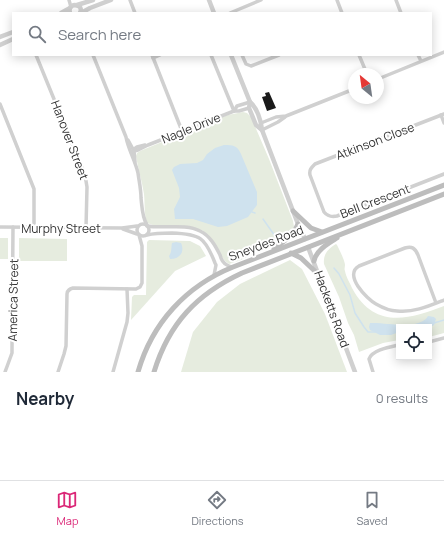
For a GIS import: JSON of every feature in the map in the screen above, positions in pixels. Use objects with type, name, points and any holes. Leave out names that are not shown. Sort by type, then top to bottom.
[{"type":"main road","name":"Sneydes Road","points":[[138,372],[151,340],[167,316],[187,294],[214,275],[305,238],[444,185]]},
{"type":"main road","name":"Sneydes Road","points":[[154,372],[161,352],[169,336],[185,313],[212,290],[227,280],[291,253],[444,194]]},
{"type":"main road","points":[[294,210],[311,228],[322,232]]},
{"type":"main road","points":[[267,254],[293,234],[298,224]]},
{"type":"main road","points":[[314,260],[318,252],[342,233]]},
{"type":"main road","points":[[305,238],[308,247]]},
{"type":"main road","points":[[291,253],[301,258],[320,276]]},
{"type":"street","points":[[71,0],[73,7]]},
{"type":"street","points":[[63,12],[93,0]]},
{"type":"street","points":[[82,12],[111,0]]},
{"type":"street","points":[[130,0],[135,12]]},
{"type":"street","points":[[209,0],[214,12]]},
{"type":"street","points":[[232,12],[261,0]]},
{"type":"street","points":[[337,0],[342,12]]},
{"type":"street","points":[[396,0],[401,12]]},
{"type":"street","points":[[73,7],[80,9],[80,12]]},
{"type":"street","points":[[0,37],[12,32]]},
{"type":"street","points":[[0,45],[12,39]]},
{"type":"street","points":[[384,76],[444,52]]},
{"type":"street","name":"Hanover Street","points":[[36,56],[85,175],[87,187],[86,228]]},
{"type":"street","points":[[93,56],[128,145],[133,151],[132,156],[136,165],[143,214],[149,230],[142,246]]},
{"type":"street","points":[[153,56],[182,131]]},
{"type":"street","points":[[211,56],[234,111]]},
{"type":"street","points":[[231,56],[294,210],[298,224],[305,238]]},
{"type":"street","points":[[242,56],[246,64],[251,66],[276,56]]},
{"type":"street","points":[[359,56],[364,68]]},
{"type":"street","points":[[418,56],[421,61]]},
{"type":"street","points":[[262,130],[286,116],[348,90]]},
{"type":"street","name":"Nagle Drive","points":[[234,111],[238,106],[250,102]]},
{"type":"street","points":[[0,104],[34,189],[34,227]]},
{"type":"street","name":"Nagle Drive","points":[[133,151],[234,111],[252,107]]},
{"type":"street","points":[[442,115],[444,123]]},
{"type":"street","name":"Atkinson Close","points":[[310,171],[311,167],[315,164],[442,115]]},
{"type":"street","points":[[259,124],[276,117],[286,116]]},
{"type":"street","name":"Bell Crescent","points":[[310,171],[310,175],[324,212],[331,217],[444,174]]},
{"type":"street","points":[[58,372],[66,346],[66,294],[68,290],[73,288],[137,289],[142,285],[142,246],[136,231],[143,214]]},
{"type":"street","points":[[138,225],[142,224],[156,227],[188,227],[201,231],[212,241],[223,262],[228,266],[233,267]]},
{"type":"street","name":"Murphy Street","points":[[0,227],[122,228],[138,225]]},
{"type":"street","name":"America Street","points":[[5,372],[12,353],[13,227]]},
{"type":"street","name":"Murphy Street","points":[[122,228],[138,234]]},
{"type":"street","points":[[138,234],[141,236],[154,233],[186,234],[199,237],[208,246],[215,262],[216,265],[214,275]]},
{"type":"street","name":"Hacketts Road","points":[[308,247],[355,372]]},
{"type":"street","points":[[436,303],[416,250],[413,248],[405,248],[355,268],[354,277],[361,290],[370,300],[386,309],[408,312],[418,310],[444,300]]},
{"type":"street","points":[[113,372],[128,313],[127,289]]},
{"type":"street","points":[[432,341],[444,338]]},
{"type":"street","points":[[373,372],[369,359],[371,355],[375,352],[396,346]]},
{"type":"shaded area","points":[[243,112],[247,113],[251,117],[269,159],[294,227],[292,232],[276,245],[229,264],[225,261],[202,230],[153,225],[147,223],[144,194],[136,156],[140,151],[228,115]]},
{"type":"shaded area","points":[[0,238],[8,238],[8,259],[0,259]]},
{"type":"shaded area","points":[[19,238],[67,239],[67,261],[19,261]]},
{"type":"shaded area","points":[[149,240],[190,241],[200,246],[206,256],[175,271],[131,320],[132,297],[134,295],[146,295],[147,242]]},
{"type":"shaded area","points":[[336,244],[337,245],[344,261],[347,278],[352,288],[361,301],[371,310],[381,315],[393,318],[418,315],[444,306],[444,333],[432,336],[432,324],[396,324],[396,341],[383,343],[359,352],[339,297],[324,264],[324,257]]},
{"type":"shaded area","points":[[290,260],[302,269],[325,314],[347,372],[181,372],[193,332],[217,302],[240,284]]},
{"type":"water","points":[[224,145],[234,146],[238,149],[257,192],[257,205],[248,217],[227,226],[218,227],[193,219],[175,219],[174,209],[180,197],[179,188],[172,170],[180,164],[197,163],[203,160],[207,154],[215,148]]},
{"type":"water","points":[[172,243],[181,243],[182,252],[176,258],[170,259],[169,256]]},
{"type":"water","points":[[428,316],[434,317],[436,319],[434,325],[432,326],[432,324],[414,324],[423,321]]},
{"type":"water","points":[[370,323],[396,325],[396,333],[391,335],[380,335],[370,330]]},
{"type":"building","points":[[269,92],[276,108],[267,111],[262,97],[266,96],[265,93]]},
{"type":"waterway","points":[[263,219],[275,236]]},
{"type":"waterway","points":[[334,268],[339,274],[350,295],[355,313],[368,332],[375,332]]},
{"type":"waterway","points":[[434,323],[444,320]]}]
